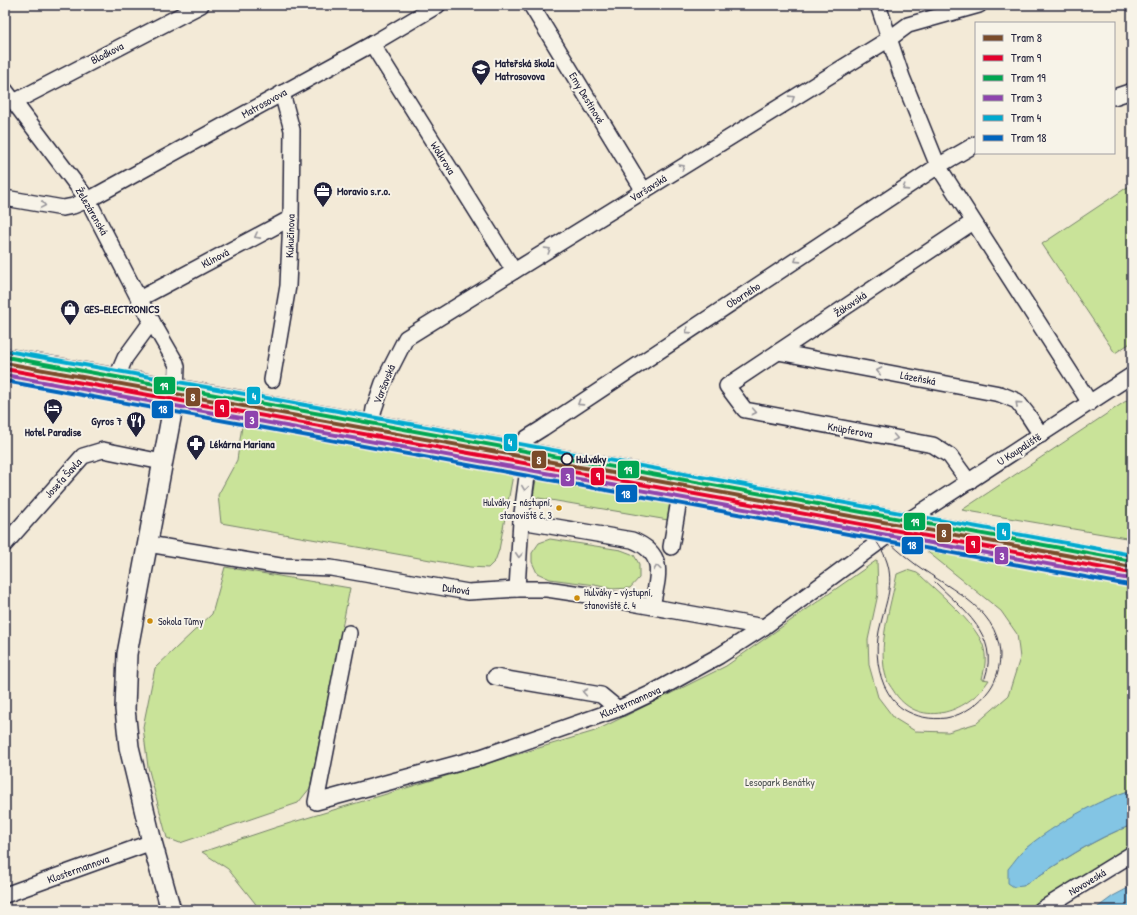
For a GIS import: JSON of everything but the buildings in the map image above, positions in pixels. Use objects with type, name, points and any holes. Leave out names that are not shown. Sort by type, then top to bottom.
[{"type":"main road","points":[[5,359],[1132,564]]},
{"type":"street","name":"Blodkova","points":[[9,96],[201,5]]},
{"type":"street","name":"Matrosovova","points":[[5,198],[63,208],[88,200],[372,44],[438,5]]},
{"type":"street","name":"Emy Destinové","points":[[531,5],[644,191]]},
{"type":"street","points":[[878,5],[889,39],[938,166],[1090,403]]},
{"type":"street","name":"Varšavská","points":[[371,426],[374,409],[383,383],[406,338],[889,39],[908,25],[979,5]]},
{"type":"street","name":"Wolkrova","points":[[372,44],[514,271]]},
{"type":"street","points":[[1115,97],[1132,91]]},
{"type":"street","name":"Kukučínova","points":[[272,380],[288,286],[291,218],[292,130],[282,93]]},
{"type":"street","name":"Železárenská","points":[[9,96],[88,200],[177,367],[176,391]]},
{"type":"street","name":"Oborného","points":[[523,453],[527,438],[534,433],[938,166],[975,145]]},
{"type":"street","name":"Klínová","points":[[139,298],[291,218]]},
{"type":"street","name":"Žákovská","points":[[727,386],[974,222]]},
{"type":"street","points":[[116,379],[125,358],[152,321]]},
{"type":"street","name":"Lázeňská","points":[[778,352],[1000,394],[1017,401],[1041,434]]},
{"type":"street","name":"U Koupaliště","points":[[906,522],[1132,375]]},
{"type":"street","name":"Knüpferova","points":[[727,386],[745,410],[933,445],[950,456],[969,482]]},
{"type":"street","points":[[171,910],[128,747],[125,709],[127,654],[176,391]]},
{"type":"street","name":"Josefa Šavla","points":[[5,544],[83,456],[103,450],[162,462]]},
{"type":"street","points":[[517,588],[523,453]]},
{"type":"street","points":[[671,547],[682,483]]},
{"type":"street","points":[[521,521],[632,540],[643,544],[651,551],[659,572],[652,606]]},
{"type":"street","name":"Klostermannova","points":[[349,633],[316,802],[481,757],[618,709],[650,694],[719,656],[764,627],[906,522]]},
{"type":"street","name":"Duhová","points":[[148,544],[280,566],[331,568],[468,592],[517,588],[560,591],[652,606],[764,627]]},
{"type":"street","points":[[495,677],[601,695],[618,709]]},
{"type":"street","name":"Klostermannova","points":[[5,896],[152,842]]},
{"type":"street","name":"Novoveská","points":[[1041,910],[1132,854]]},
{"type":"green space","points":[[1132,184],[1132,342],[1115,353],[1042,244]]},
{"type":"green space","points":[[1132,397],[1132,539],[962,510]]},
{"type":"green space","points":[[242,426],[513,475],[499,550],[495,561],[488,568],[470,567],[221,523],[218,495],[237,460]]},
{"type":"green space","points":[[537,474],[670,499],[668,520],[533,497]]},
{"type":"green space","points":[[550,539],[621,550],[634,555],[639,564],[639,578],[630,588],[612,589],[595,585],[550,579],[537,573],[532,562],[532,553],[539,543]]},
{"type":"green space","name":"Lesopark Benátky","points":[[919,545],[1132,586],[1132,790],[1103,801],[1076,815],[1025,849],[1023,886],[1103,837],[1132,825],[1132,854],[1039,910],[258,910],[255,903],[228,869],[202,852],[277,827],[595,731],[726,666],[877,560],[878,594],[868,640],[869,665],[878,697],[894,718],[915,731],[948,732],[977,723],[1008,696],[1020,658],[1017,634],[1001,611]]},
{"type":"green space","points":[[225,567],[350,588],[310,788],[298,803],[180,843],[167,838],[148,767],[143,727],[155,668],[212,614]]},
{"type":"green space","points":[[907,570],[921,576],[965,618],[979,636],[984,649],[985,662],[982,679],[989,680],[980,692],[968,702],[955,709],[942,713],[928,713],[915,710],[903,702],[889,684],[884,668],[884,641],[888,613],[897,574]]},
{"type":"water","points":[[1132,790],[1132,825],[1103,837],[1023,886],[1014,887],[1008,883],[1008,869],[1023,850],[1037,839],[1076,814],[1119,794]]},
{"type":"water","points":[[1132,886],[1132,910],[1094,910],[1113,896]]},
{"type":"tram line","name":"4","points":[[7,351],[1132,555]]},
{"type":"tram line","name":"19","points":[[6,357],[1132,561]]},
{"type":"tram line","name":"8","points":[[5,363],[1132,567]]},
{"type":"tram line","name":"9","points":[[5,369],[1131,573]]},
{"type":"tram line","name":"3","points":[[5,375],[1130,579]]},
{"type":"tram line","name":"18","points":[[5,381],[1129,585]]},
{"type":"tram line","points":[[836,514],[853,521],[868,532],[879,545],[887,562],[890,578],[887,600],[879,631],[877,655],[881,678],[890,695],[903,709],[918,716],[929,718],[946,718],[971,708],[990,689],[995,681],[999,668],[1000,654],[997,637],[990,622],[967,599],[923,570],[900,552],[869,521],[857,513],[841,508]]},
{"type":"tram line","points":[[935,582],[967,613],[983,636],[987,649],[988,663],[985,678]]},
{"type":"place","name":"Mateřská škola Matrosovova","points":[[481,86]]},
{"type":"place","name":"Moravio s.r.o.","points":[[323,208]]},
{"type":"place","name":"GES-ELECTRONICS","points":[[70,326]]},
{"type":"place","name":"Hotel Paradise","points":[[53,425]]},
{"type":"place","name":"Gyros 7","points":[[136,438]]},
{"type":"place","name":"Hulváky","points":[[567,459]]},
{"type":"place","name":"Lékárna Mariana","points":[[196,461]]},
{"type":"place","name":"Hulváky - nástupní, stanoviště č. 3","points":[[559,508]]},
{"type":"place","name":"Hulváky - výstupní, stanoviště č. 4","points":[[577,598]]},
{"type":"place","name":"Sokola Tůmy","points":[[150,621]]}]
